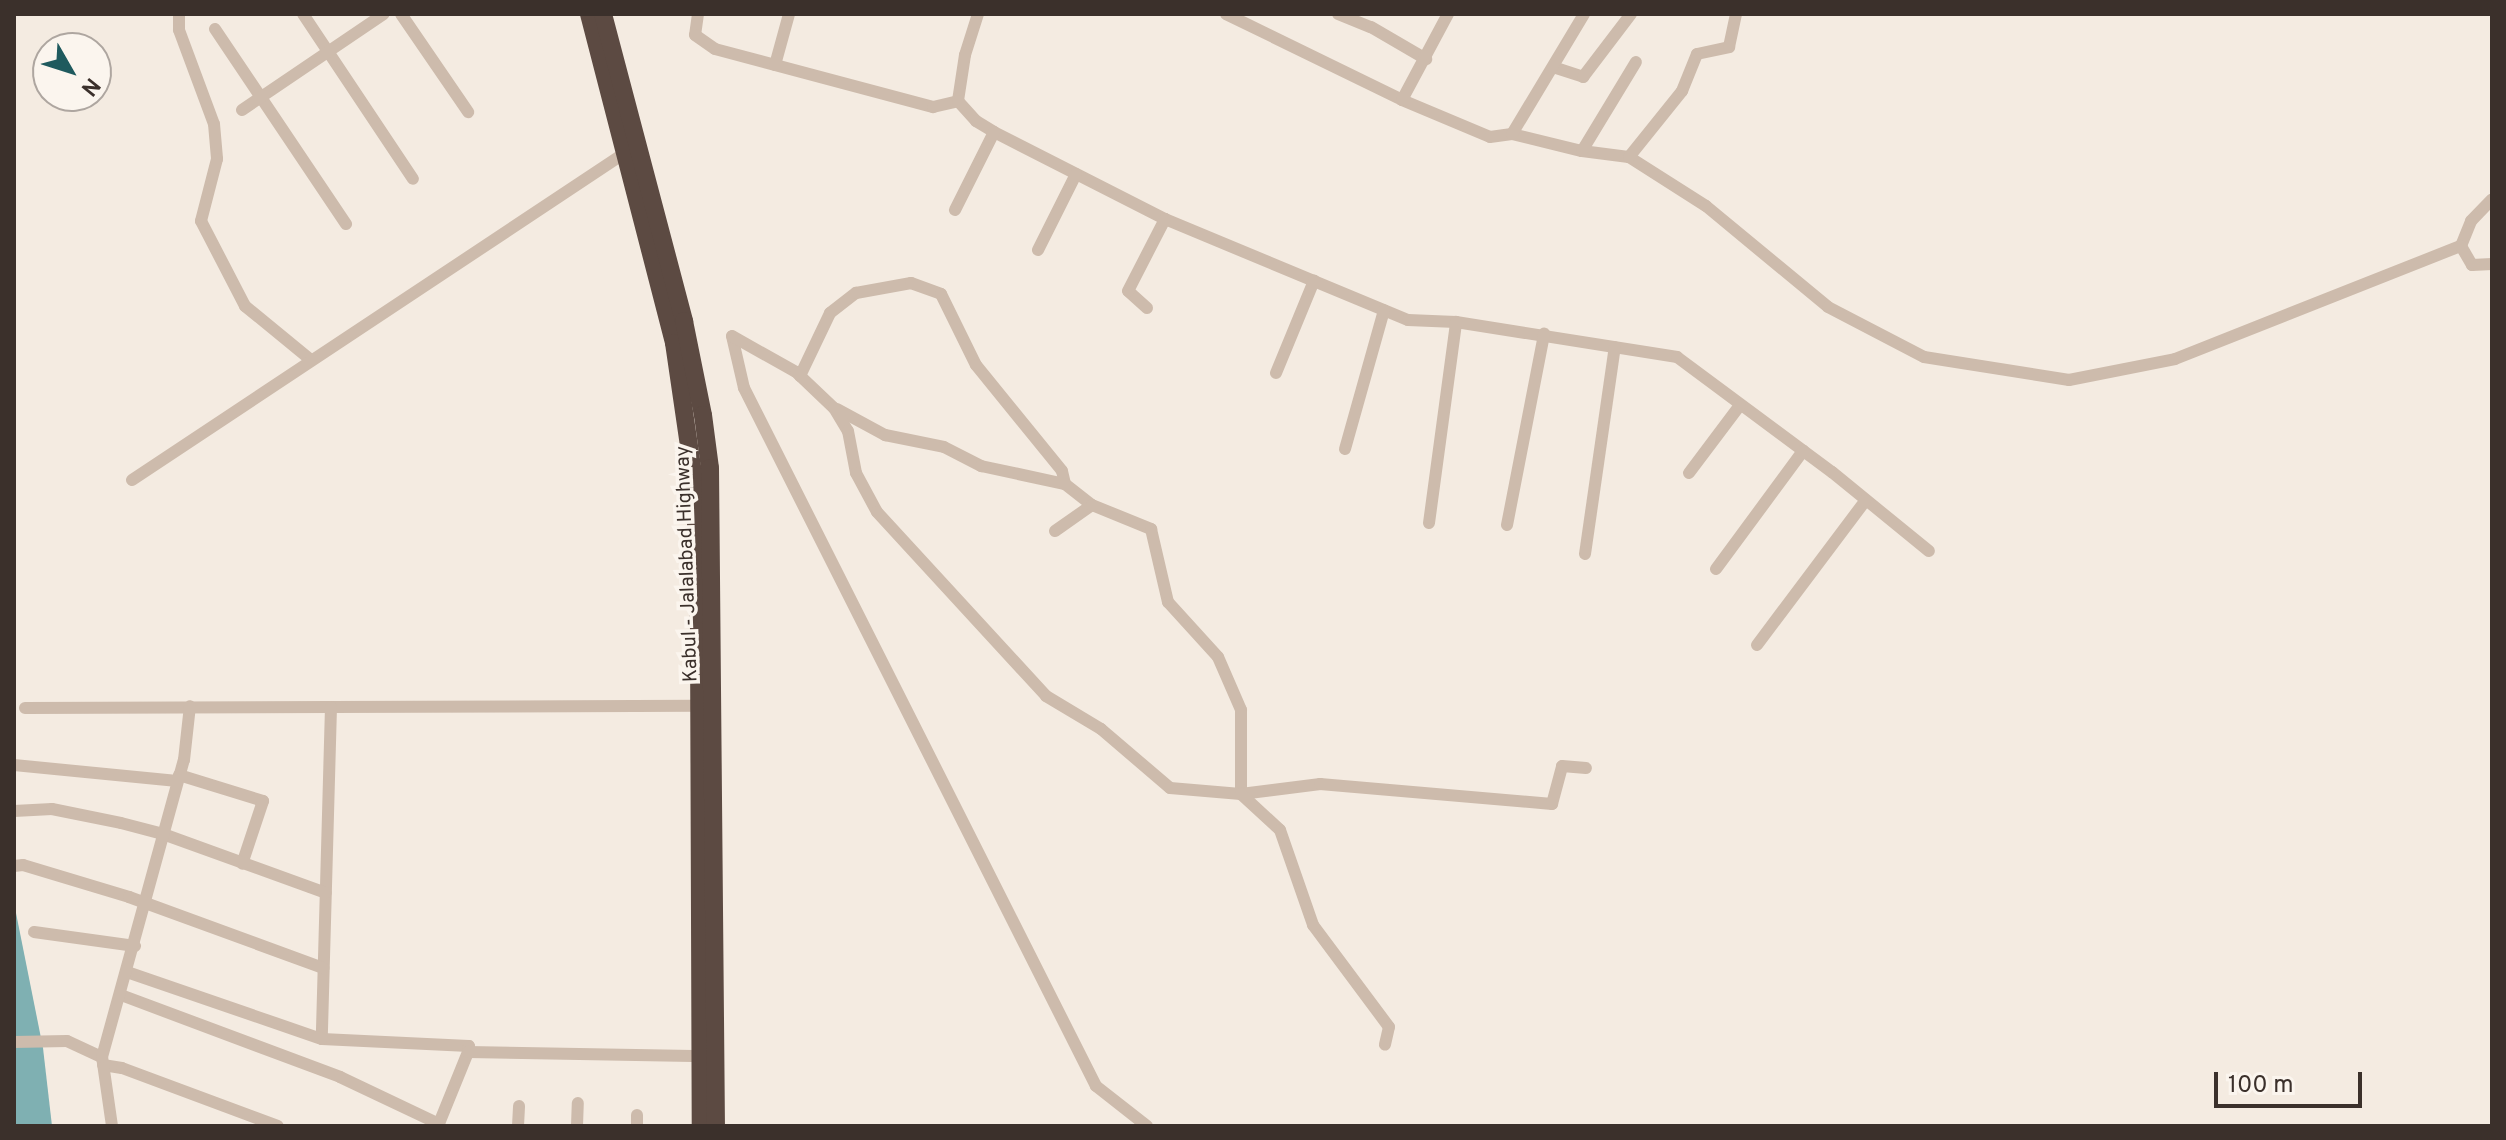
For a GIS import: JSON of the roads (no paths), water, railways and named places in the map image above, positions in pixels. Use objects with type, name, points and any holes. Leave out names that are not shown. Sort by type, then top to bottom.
[{"type":"highway","name":"Kabul - Jalalabad Highway","points":[[589,14],[684,321],[710,468],[708,1056],[701,1126]]},
{"type":"highway","name":"Kabul - Jalalabad Highway","points":[[603,14],[674,343],[688,428],[695,501],[708,1056],[716,1126]]},
{"type":"street","points":[[179,14],[179,30],[214,124],[217,159],[201,221],[245,306],[311,360]]},
{"type":"street","points":[[303,14],[413,179]]},
{"type":"street","points":[[242,110],[384,14]]},
{"type":"street","points":[[401,14],[468,112]]},
{"type":"street","points":[[698,14],[695,35],[705,45],[933,107],[958,101]]},
{"type":"street","points":[[775,65],[789,14]]},
{"type":"street","points":[[958,101],[965,55],[978,14]]},
{"type":"street","points":[[1226,14],[1402,100],[1490,137],[1512,134],[1582,151],[1629,157],[1706,206],[1828,307],[1924,357],[2069,380],[2175,359],[2461,246],[2471,221],[2492,199]]},
{"type":"street","points":[[1338,14],[1371,27],[1426,59]]},
{"type":"street","points":[[1402,100],[1448,14]]},
{"type":"street","points":[[1512,134],[1584,14]]},
{"type":"street","points":[[1553,67],[1583,77],[1631,14]]},
{"type":"street","points":[[1629,157],[1682,91],[1697,54],[1729,47],[1736,14]]},
{"type":"street","points":[[215,29],[346,224]]},
{"type":"street","points":[[1582,151],[1636,62]]},
{"type":"street","points":[[958,101],[976,121],[994,132],[1165,219],[1408,320],[1456,322],[1544,334],[1677,357],[1929,551]]},
{"type":"street","points":[[955,210],[994,132]]},
{"type":"street","points":[[132,480],[631,149]]},
{"type":"street","points":[[1038,250],[1076,174]]},
{"type":"street","points":[[1147,308],[1128,291],[1165,219]]},
{"type":"street","points":[[2461,246],[2472,265],[2492,264]]},
{"type":"street","points":[[1276,373],[1314,281]]},
{"type":"street","points":[[800,376],[830,313],[856,293],[911,283],[941,294],[976,365],[1062,471],[1065,484]]},
{"type":"street","points":[[1345,449],[1384,310]]},
{"type":"street","points":[[1429,523],[1456,322]]},
{"type":"street","points":[[1507,525],[1544,334]]},
{"type":"street","points":[[1147,1126],[1096,1086],[744,388],[732,336],[800,376],[834,408],[885,435],[944,447],[981,466],[1065,484],[1092,505],[1151,529],[1168,602],[1218,657],[1241,710],[1241,794],[1280,830],[1313,925],[1389,1027],[1385,1045]]},
{"type":"street","points":[[1585,554],[1615,347]]},
{"type":"street","points":[[1689,473],[1740,405]]},
{"type":"street","points":[[834,408],[848,431],[856,473],[877,512],[1046,696],[1101,729],[1170,788],[1241,794],[1320,784],[1552,804],[1562,766],[1586,768]]},
{"type":"street","points":[[1716,569],[1803,451]]},
{"type":"street","points":[[1757,645],[1866,500]]},
{"type":"street","points":[[1055,531],[1092,505]]},
{"type":"street","points":[[112,1126],[102,1061],[178,778],[190,706]]},
{"type":"street","points":[[25,708],[698,706]]},
{"type":"street","points":[[322,1039],[331,707]]},
{"type":"street","points":[[14,765],[178,778],[263,801],[242,864]]},
{"type":"street","points":[[14,811],[82,812],[163,834],[326,893]]},
{"type":"street","points":[[14,866],[34,868],[145,902],[323,968]]},
{"type":"street","points":[[34,932],[135,946]]},
{"type":"street","points":[[121,995],[340,1077],[439,1125],[468,1052],[469,1046],[322,1039],[127,972]]},
{"type":"street","points":[[14,1042],[67,1041],[102,1061],[278,1126]]},
{"type":"street","points":[[468,1052],[708,1056]]},
{"type":"street","points":[[577,1126],[578,1103]]},
{"type":"street","points":[[518,1126],[519,1106]]},
{"type":"water","points":[[14,903],[43,1048],[52,1126],[14,1126]]}]
